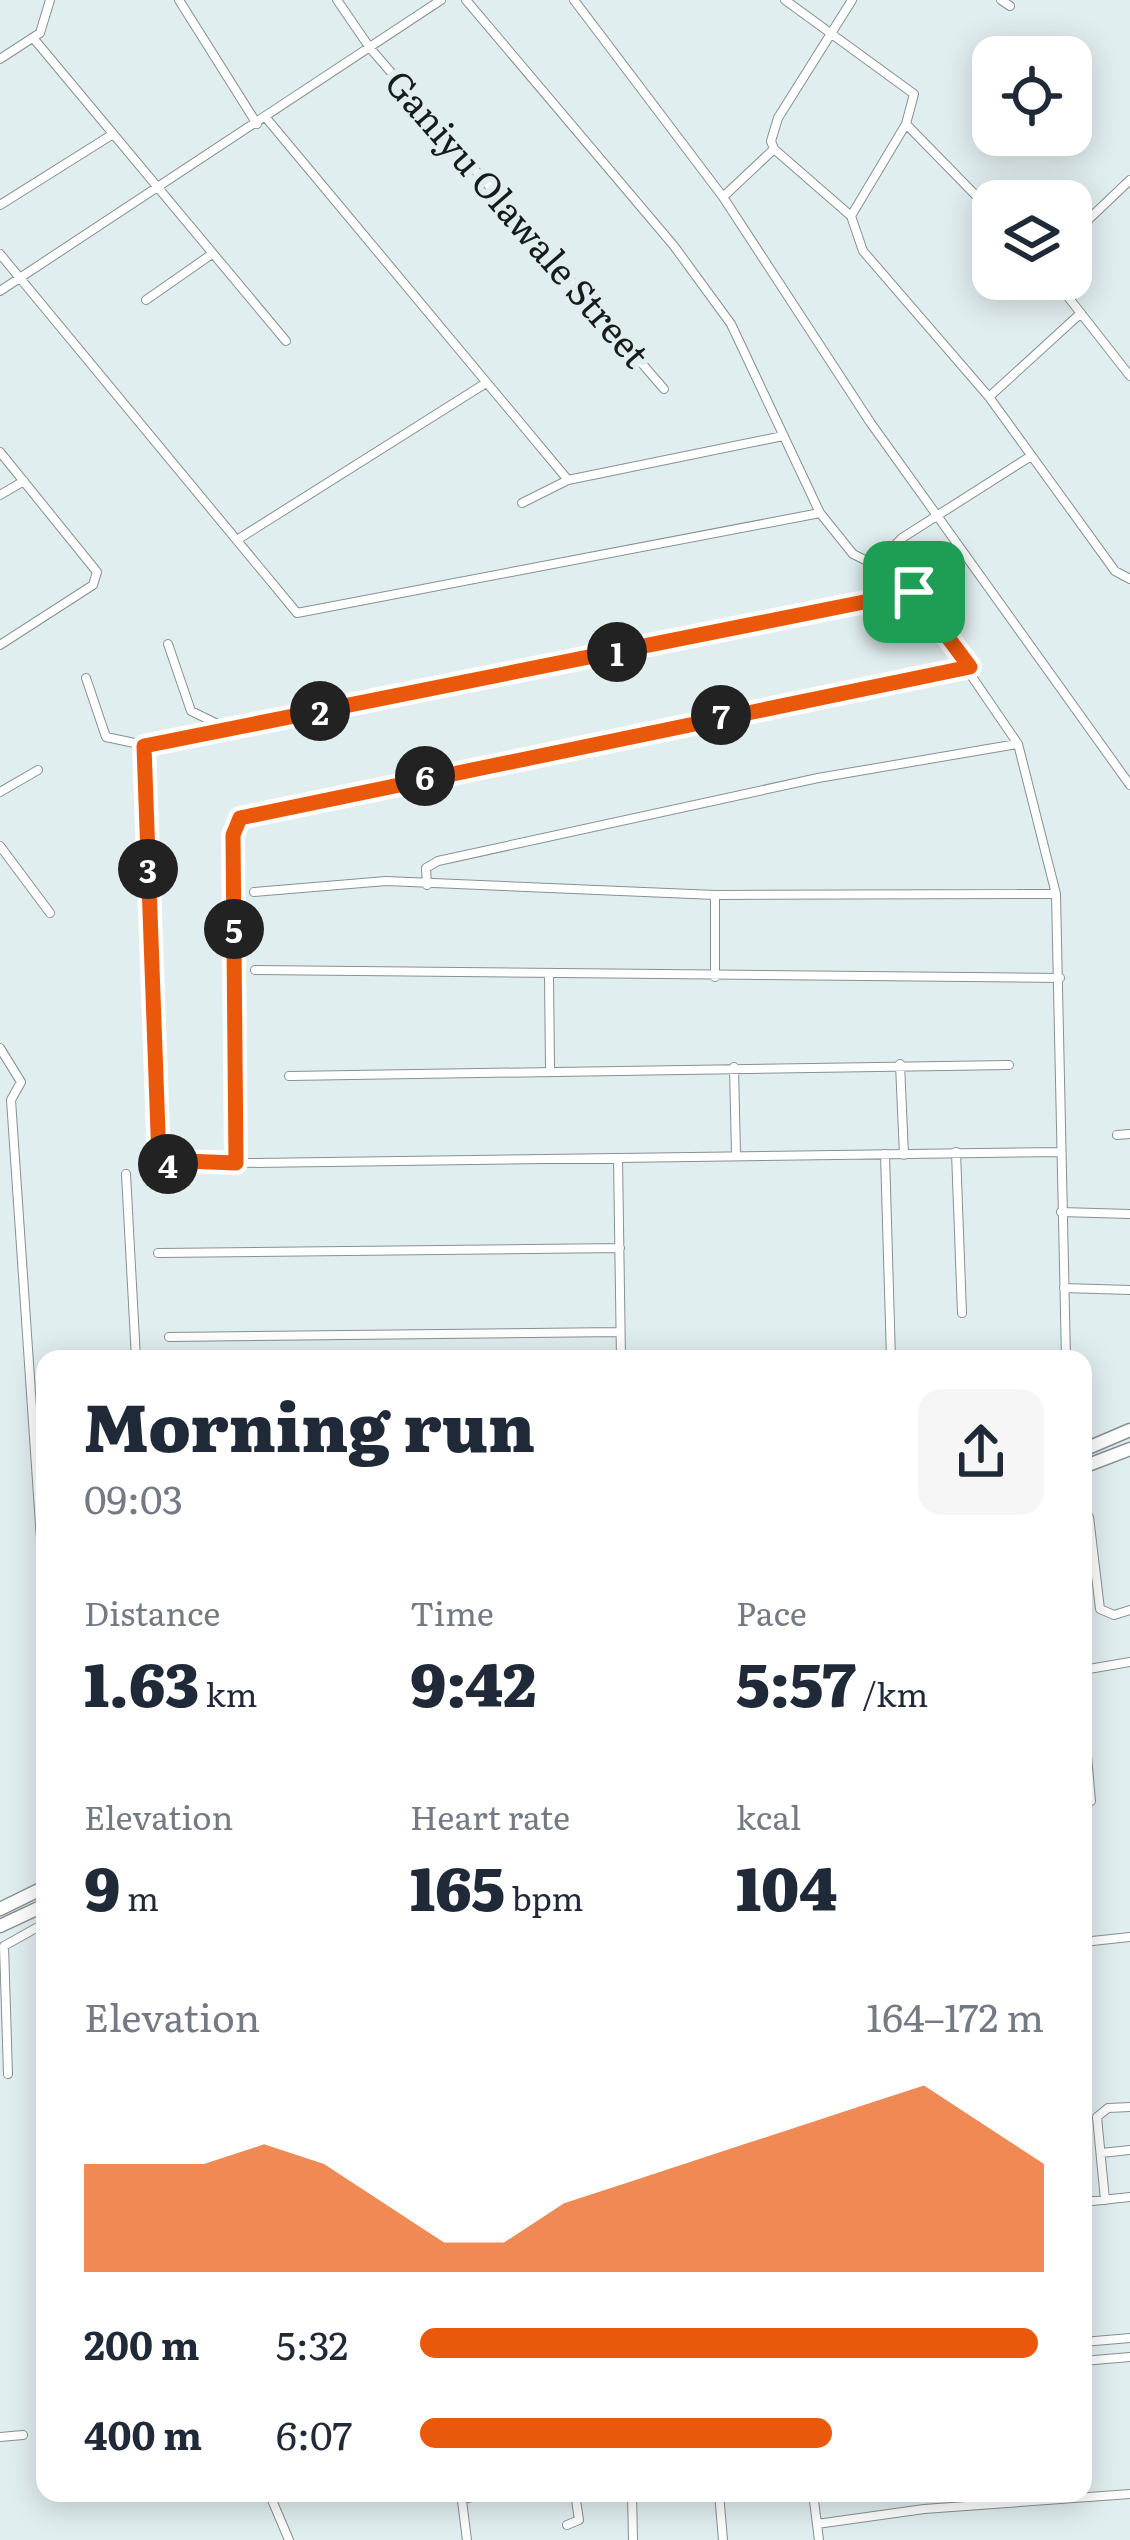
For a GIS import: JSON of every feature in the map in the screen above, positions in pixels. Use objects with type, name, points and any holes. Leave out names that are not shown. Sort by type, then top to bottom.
[{"type":"main road","points":[[1092,1446],[1130,1430]]},
{"type":"main road","points":[[1092,1464],[1130,1449]]},
{"type":"main road","points":[[0,1909],[36,1891]]},
{"type":"main road","points":[[0,1926],[36,1909]]},
{"type":"street","points":[[0,58],[44,28],[50,0]]},
{"type":"street","points":[[178,0],[257,124]]},
{"type":"street","name":"Ganiyu Olawale Street","points":[[337,0],[370,48],[664,389]]},
{"type":"street","points":[[0,291],[440,0]]},
{"type":"street","points":[[466,0],[674,246],[744,346],[820,513],[853,554],[914,592],[970,667],[1018,744],[1056,894],[1066,1350]]},
{"type":"street","points":[[574,0],[723,197],[936,514],[1130,784]]},
{"type":"street","points":[[785,0],[909,88],[915,103],[850,216]]},
{"type":"street","points":[[852,0],[772,131],[775,149],[850,216],[863,251],[989,397],[1115,572],[1130,579]]},
{"type":"street","points":[[34,38],[286,341]]},
{"type":"street","points":[[267,118],[568,481]]},
{"type":"street","points":[[906,124],[972,192]]},
{"type":"street","points":[[0,205],[112,134]]},
{"type":"street","points":[[723,197],[775,149]]},
{"type":"street","points":[[1092,216],[1130,180]]},
{"type":"street","points":[[0,254],[240,538],[291,607],[311,614],[820,513]]},
{"type":"street","points":[[146,300],[212,254]]},
{"type":"street","points":[[1071,300],[1130,376]]},
{"type":"street","points":[[989,397],[1081,313]]},
{"type":"street","points":[[240,538],[486,383]]},
{"type":"street","points":[[522,503],[568,481],[783,436]]},
{"type":"street","points":[[0,452],[94,564],[98,580],[0,645]]},
{"type":"street","points":[[876,565],[936,514],[1031,456]]},
{"type":"street","points":[[0,495],[24,481]]},
{"type":"street","points":[[86,679],[106,737],[144,746],[914,592]]},
{"type":"street","points":[[168,644],[191,711],[230,730]]},
{"type":"street","points":[[236,1163],[233,835],[240,818],[970,667]]},
{"type":"street","points":[[427,885],[426,868],[438,860],[818,778],[1018,744]]},
{"type":"street","points":[[144,746],[156,1154],[162,1163],[1058,1152]]},
{"type":"street","points":[[0,793],[38,770]]},
{"type":"street","points":[[0,846],[50,913]]},
{"type":"street","points":[[254,892],[374,882],[715,895],[1056,894]]},
{"type":"street","points":[[715,895],[716,977]]},
{"type":"street","points":[[256,970],[1060,977]]},
{"type":"street","points":[[549,975],[550,1067]]},
{"type":"street","points":[[0,1048],[21,1082],[11,1100],[36,1466]]},
{"type":"street","points":[[900,1064],[904,1155]]},
{"type":"street","points":[[289,1076],[550,1067],[1009,1064]]},
{"type":"street","points":[[734,1067],[736,1156]]},
{"type":"street","points":[[0,1105],[11,1100]]},
{"type":"street","points":[[1117,1135],[1130,1134]]},
{"type":"street","points":[[956,1152],[962,1313]]},
{"type":"street","points":[[885,1154],[891,1350]]},
{"type":"street","points":[[618,1158],[620,1350]]},
{"type":"street","points":[[126,1174],[136,1350]]},
{"type":"street","points":[[1061,1213],[1130,1214]]},
{"type":"street","points":[[158,1253],[620,1248]]},
{"type":"street","points":[[1064,1288],[1130,1290]]},
{"type":"street","points":[[169,1337],[619,1332]]},
{"type":"street","points":[[1092,1542],[1097,1603],[1106,1614],[1130,1610]]},
{"type":"street","points":[[1092,1668],[1130,1662]]},
{"type":"street","points":[[8,2074],[4,1946],[36,1928]]},
{"type":"street","points":[[1092,1941],[1130,1937]]},
{"type":"street","points":[[1105,2200],[1101,2111],[1130,2107]]},
{"type":"street","points":[[1100,2152],[1130,2150]]},
{"type":"street","points":[[1092,2201],[1130,2197]]},
{"type":"street","points":[[1092,2341],[1130,2338]]},
{"type":"street","points":[[1092,2360],[1130,2357]]},
{"type":"street","points":[[0,2438],[23,2435]]},
{"type":"street","points":[[1092,2497],[1130,2494]]},
{"type":"street","points":[[273,2502],[289,2540]]},
{"type":"street","points":[[463,2502],[467,2540]]},
{"type":"street","points":[[567,2524],[579,2520],[576,2502]]},
{"type":"street","points":[[632,2502],[633,2540]]},
{"type":"street","points":[[720,2502],[723,2540]]},
{"type":"street","points":[[814,2502],[819,2540]]},
{"type":"street","points":[[817,2524],[1020,2502]]},
{"type":"route","points":[[914,592],[970,667],[422,776],[248,812],[240,818],[233,835],[236,1163],[159,1160],[144,746],[914,592]]}]
